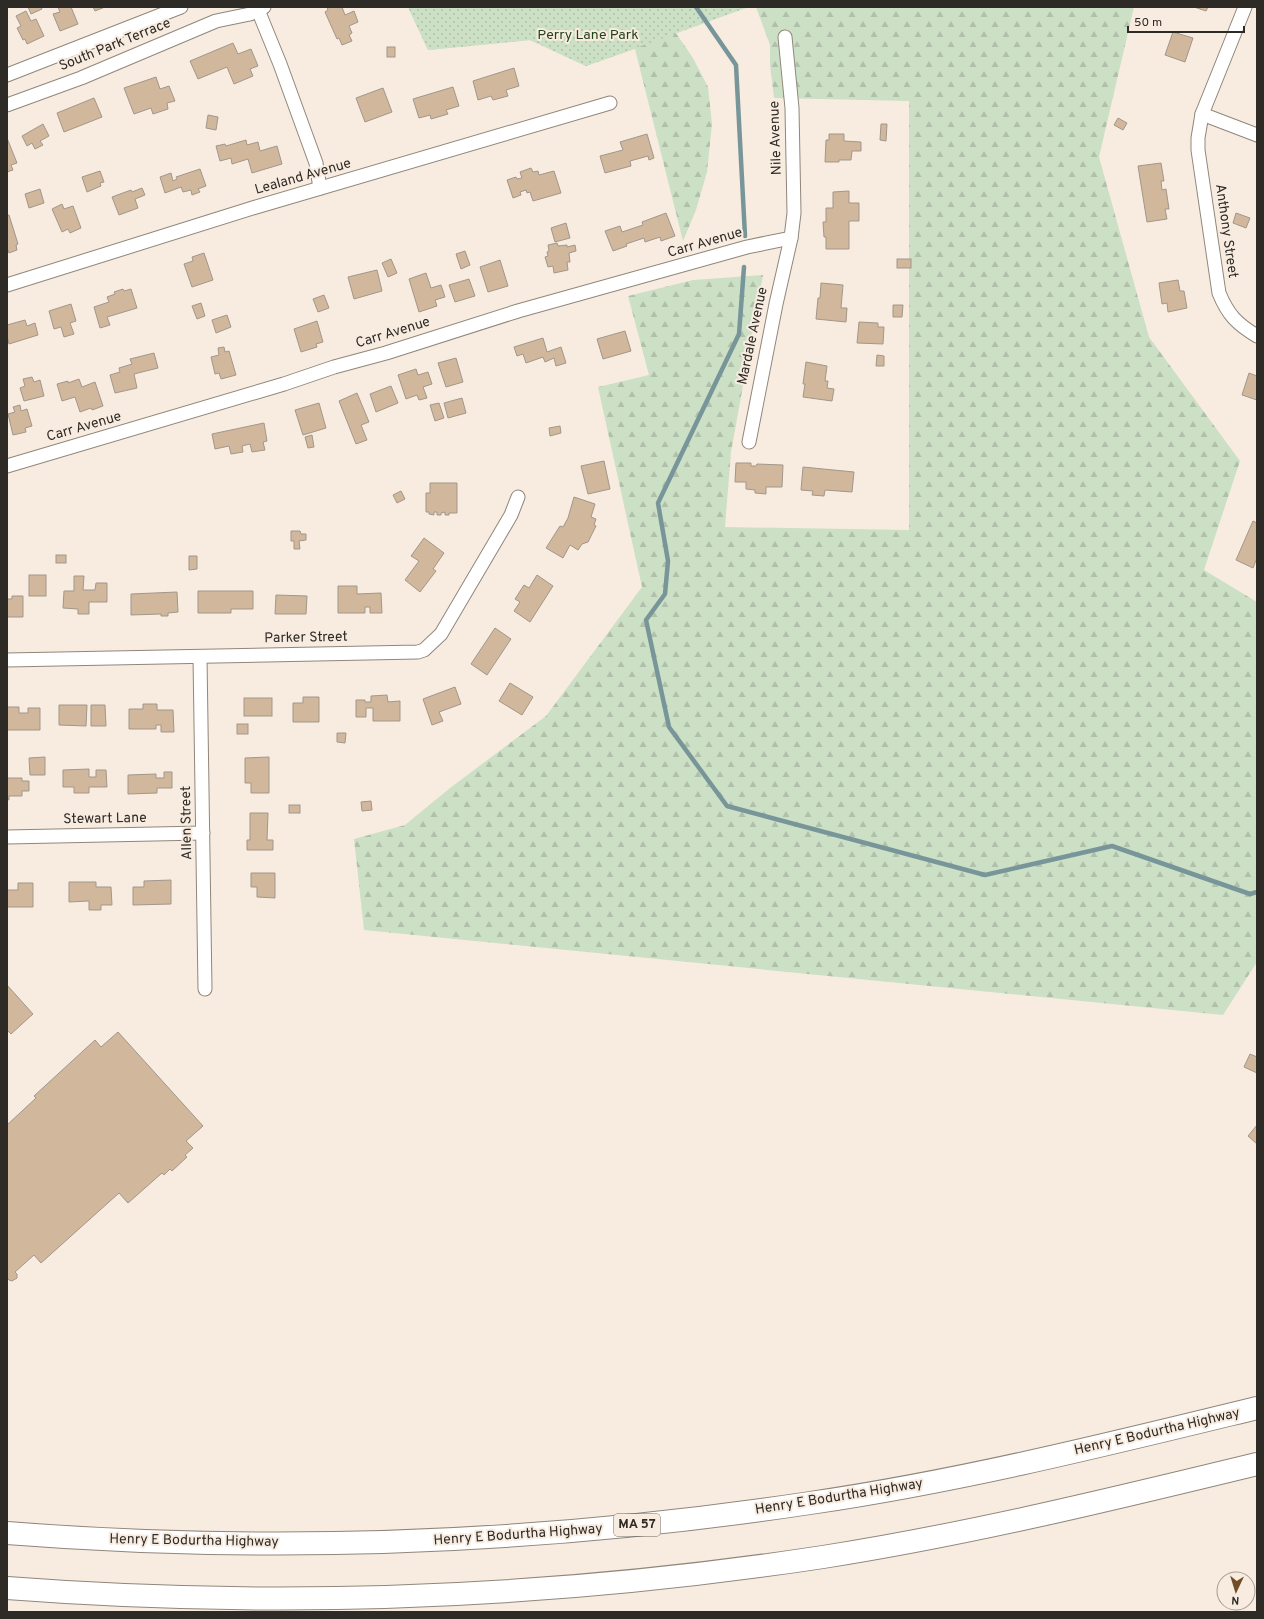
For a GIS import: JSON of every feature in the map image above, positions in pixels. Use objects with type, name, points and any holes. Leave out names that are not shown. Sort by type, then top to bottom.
[{"type":"highway","name":"Henry E Bodurtha Highway","points":[[7,1533],[196,1542],[364,1543],[420,1542],[534,1535],[653,1524],[812,1503],[925,1484],[1036,1460],[1257,1408]]},
{"type":"highway","points":[[7,1588],[151,1596],[320,1598],[423,1596],[635,1581],[777,1564],[938,1536],[1050,1513],[1257,1464]]},
{"type":"street","name":"South Park Terrace","points":[[7,74],[181,7]]},
{"type":"street","name":"Anthony Street","points":[[1245,7],[1202,114],[1198,138],[1198,150],[1219,293],[1224,306],[1232,318],[1242,327],[1257,336]]},
{"type":"street","name":"South Park Terrace","points":[[7,105],[81,78],[216,21],[250,14],[261,8],[316,163],[320,188]]},
{"type":"street","name":"Nile Avenue","points":[[785,37],[792,108],[793,135],[794,213],[791,238]]},
{"type":"street","name":"Lealand Avenue","points":[[7,285],[256,207],[610,103]]},
{"type":"street","points":[[1202,114],[1257,135]]},
{"type":"street","name":"Mardale Avenue","points":[[749,442],[774,311],[791,238]]},
{"type":"street","name":"Carr Avenue","points":[[7,466],[269,388],[334,367],[386,353],[518,311],[747,247],[791,238]]},
{"type":"street","name":"Parker Street","points":[[7,660],[418,652],[424,650],[441,634],[511,515],[518,497]]},
{"type":"street","name":"Allen Street","points":[[200,657],[205,989]]},
{"type":"street","name":"Stewart Lane","points":[[7,837],[203,833]]},
{"type":"green space","points":[[408,7],[658,7],[693,58],[708,87],[712,124],[707,172],[696,210],[683,241],[635,49],[586,66],[530,40],[428,50]]},
{"type":"green space","name":"Perry Lane Park","points":[[408,7],[749,7],[586,66],[530,40],[428,50]]},
{"type":"green space","points":[[756,7],[1134,7],[1099,157],[1149,337],[1240,461],[1204,570],[1257,602],[1257,962],[1223,1015],[364,930],[354,839],[405,825],[450,788],[546,716],[642,587],[598,387],[649,375],[628,296],[693,280],[763,275],[731,452],[725,527],[909,530],[909,101],[774,98],[770,65],[770,45]]},
{"type":"building","points":[[28,7],[41,7],[42,9],[31,14]]},
{"type":"building","points":[[58,7],[71,7],[78,24],[60,31],[53,14],[60,12]]},
{"type":"building","points":[[93,7],[105,7],[95,11]]},
{"type":"building","points":[[327,7],[342,7],[345,15],[354,11],[358,22],[349,26],[352,33],[349,35],[352,41],[342,45],[339,38],[337,39],[325,12],[328,10]]},
{"type":"building","points":[[1194,7],[1208,7],[1206,11]]},
{"type":"building","points":[[26,11],[31,21],[36,19],[44,36],[27,44],[25,39],[23,40],[17,28],[21,26],[16,16]]},
{"type":"building","points":[[1173,32],[1193,38],[1185,62],[1165,55]]},
{"type":"building","points":[[233,43],[238,54],[251,49],[258,66],[250,69],[253,76],[234,84],[227,67],[198,79],[190,61]]},
{"type":"building","points":[[387,47],[395,47],[395,57],[387,57]]},
{"type":"building","points":[[514,68],[519,86],[506,90],[508,96],[493,100],[491,96],[478,100],[473,81]]},
{"type":"building","points":[[156,77],[160,89],[169,86],[175,101],[167,103],[168,109],[153,114],[151,108],[134,114],[124,88]]},
{"type":"building","points":[[453,87],[459,106],[446,110],[448,114],[431,119],[430,115],[419,118],[413,99]]},
{"type":"building","points":[[383,88],[392,112],[365,122],[356,98]]},
{"type":"building","points":[[94,98],[102,117],[64,132],[57,113]]},
{"type":"building","points":[[208,115],[218,117],[216,130],[206,128]]},
{"type":"building","points":[[1118,118],[1127,123],[1123,130],[1114,125]]},
{"type":"building","points":[[43,124],[49,136],[40,141],[43,145],[35,149],[32,143],[27,146],[22,136]]},
{"type":"building","points":[[881,124],[887,124],[886,141],[880,140]]},
{"type":"building","points":[[647,134],[654,158],[649,160],[648,156],[630,161],[631,166],[605,173],[600,156],[623,150],[620,142]]},
{"type":"building","points":[[829,134],[844,134],[844,141],[861,142],[861,151],[852,151],[851,160],[825,162],[826,140],[829,140]]},
{"type":"building","points":[[7,138],[17,163],[11,165],[13,170],[7,172]]},
{"type":"building","points":[[246,140],[247,145],[258,142],[260,151],[277,146],[282,164],[252,173],[248,159],[232,164],[231,158],[220,161],[216,146],[225,144],[226,146]]},
{"type":"building","points":[[1161,163],[1164,181],[1161,181],[1162,190],[1166,189],[1169,209],[1165,209],[1167,219],[1147,222],[1138,166]]},
{"type":"building","points":[[531,168],[533,172],[538,171],[539,175],[554,171],[561,193],[533,201],[530,192],[527,193],[526,190],[520,192],[521,195],[513,198],[507,180],[516,177],[517,179],[522,178],[520,172]]},
{"type":"building","points":[[200,169],[206,186],[198,189],[200,192],[192,195],[191,190],[183,192],[181,187],[165,193],[160,177],[171,173],[173,181],[177,179],[176,177]]},
{"type":"building","points":[[100,171],[104,182],[100,183],[101,186],[87,192],[82,177]]},
{"type":"building","points":[[142,188],[145,195],[135,199],[138,208],[119,215],[112,197],[131,190],[132,192]]},
{"type":"building","points":[[40,189],[44,203],[29,208],[25,194]]},
{"type":"building","points":[[849,191],[849,203],[859,203],[859,221],[849,221],[849,249],[826,249],[826,237],[824,237],[823,222],[826,222],[826,208],[833,208],[833,192]]},
{"type":"building","points":[[62,204],[64,209],[73,206],[81,228],[70,233],[68,229],[62,232],[52,209]]},
{"type":"building","points":[[666,213],[675,236],[661,241],[660,237],[645,242],[644,238],[626,244],[627,246],[613,251],[605,231],[620,226],[622,232],[643,225],[642,222]]},
{"type":"building","points":[[1236,213],[1250,218],[1246,228],[1233,223]]},
{"type":"building","points":[[7,215],[9,215],[18,244],[16,245],[17,250],[9,253],[7,248]]},
{"type":"building","points":[[566,223],[570,238],[555,242],[551,228]]},
{"type":"building","points":[[557,243],[558,246],[567,245],[567,247],[575,245],[576,251],[569,253],[570,262],[567,262],[568,270],[554,273],[553,266],[548,267],[545,257],[548,256],[548,245]]},
{"type":"building","points":[[465,251],[470,265],[461,269],[456,254]]},
{"type":"building","points":[[204,253],[213,280],[192,287],[184,264],[193,261],[192,257]]},
{"type":"building","points":[[391,259],[397,273],[388,277],[382,263]]},
{"type":"building","points":[[897,259],[911,259],[911,268],[897,268]]},
{"type":"building","points":[[500,260],[508,286],[488,292],[480,267]]},
{"type":"building","points":[[377,270],[382,291],[354,299],[348,277]]},
{"type":"building","points":[[426,273],[431,288],[441,285],[445,297],[435,300],[437,306],[419,312],[409,279]]},
{"type":"building","points":[[469,279],[475,296],[455,302],[449,285]]},
{"type":"building","points":[[1178,280],[1180,291],[1184,291],[1187,308],[1168,312],[1167,303],[1162,304],[1159,283]]},
{"type":"building","points":[[821,283],[843,285],[841,308],[847,308],[846,322],[816,319]]},
{"type":"building","points":[[123,289],[124,291],[131,289],[137,308],[107,317],[110,325],[100,328],[94,307],[109,302],[107,297],[115,294],[114,292]]},
{"type":"building","points":[[324,295],[329,308],[318,312],[313,299]]},
{"type":"building","points":[[201,303],[205,316],[197,319],[192,306]]},
{"type":"building","points":[[71,304],[76,321],[70,323],[74,334],[64,337],[61,327],[54,329],[49,311]]},
{"type":"building","points":[[893,305],[903,305],[902,317],[893,317]]},
{"type":"building","points":[[227,315],[231,327],[216,333],[212,320]]},
{"type":"building","points":[[25,320],[27,326],[35,323],[38,335],[9,344],[7,325]]},
{"type":"building","points":[[317,321],[323,342],[316,344],[317,347],[301,352],[294,329]]},
{"type":"building","points":[[859,322],[878,323],[878,327],[884,327],[883,344],[857,343]]},
{"type":"building","points":[[625,331],[631,351],[603,359],[597,339]]},
{"type":"building","points":[[543,338],[547,352],[561,347],[566,363],[556,366],[554,358],[545,362],[543,357],[526,363],[523,354],[517,356],[514,347]]},
{"type":"building","points":[[224,347],[225,352],[229,351],[236,375],[221,379],[219,373],[215,374],[211,357],[219,355],[218,348]]},
{"type":"building","points":[[154,353],[158,368],[134,374],[137,388],[115,393],[110,375],[120,372],[119,368],[132,364],[130,359]]},
{"type":"building","points":[[877,355],[884,356],[884,366],[876,366]]},
{"type":"building","points":[[456,358],[463,382],[446,387],[438,363]]},
{"type":"building","points":[[806,362],[827,366],[825,381],[828,381],[827,388],[834,389],[832,401],[803,397]]},
{"type":"building","points":[[416,369],[418,375],[428,372],[432,384],[423,387],[427,398],[419,400],[417,395],[406,399],[398,375]]},
{"type":"building","points":[[1249,373],[1257,376],[1257,400],[1242,395]]},
{"type":"building","points":[[32,377],[34,382],[40,380],[44,396],[24,401],[20,388],[25,386],[23,379]]},
{"type":"building","points":[[79,379],[82,387],[95,382],[103,406],[80,412],[75,397],[62,401],[57,384],[68,381],[68,383]]},
{"type":"building","points":[[391,386],[398,403],[376,412],[370,394]]},
{"type":"building","points":[[357,393],[369,422],[361,425],[367,440],[356,444],[339,401]]},
{"type":"building","points":[[462,398],[466,413],[448,418],[444,403]]},
{"type":"building","points":[[319,403],[326,428],[303,435],[295,410]]},
{"type":"building","points":[[439,403],[444,418],[435,421],[430,405]]},
{"type":"building","points":[[20,405],[21,411],[27,409],[32,426],[25,428],[26,432],[13,435],[8,414],[15,412],[13,407]]},
{"type":"building","points":[[264,423],[267,441],[263,442],[265,450],[252,452],[250,444],[242,446],[243,452],[231,454],[229,446],[215,449],[212,434]]},
{"type":"building","points":[[560,426],[561,433],[550,436],[549,428]]},
{"type":"building","points":[[312,435],[314,447],[308,448],[305,437]]},
{"type":"building","points":[[604,461],[610,489],[588,494],[581,466]]},
{"type":"building","points":[[736,463],[751,463],[751,466],[756,466],[757,464],[783,465],[782,487],[766,487],[766,494],[755,493],[755,490],[746,489],[746,482],[735,482]]},
{"type":"building","points":[[803,467],[854,472],[852,492],[825,490],[824,496],[812,495],[813,491],[801,490]]},
{"type":"building","points":[[430,483],[457,483],[457,513],[449,513],[449,515],[445,515],[445,512],[441,513],[441,515],[437,515],[437,512],[434,512],[434,515],[426,512],[426,493],[430,493]]},
{"type":"building","points":[[401,491],[405,499],[397,503],[393,495]]},
{"type":"building","points":[[574,497],[595,504],[591,517],[596,519],[594,525],[596,526],[588,542],[582,544],[578,550],[570,545],[563,558],[546,548],[560,526],[563,527],[568,518]]},
{"type":"building","points":[[1253,521],[1257,523],[1257,558],[1253,568],[1236,560]]},
{"type":"building","points":[[291,531],[300,531],[301,534],[306,534],[306,540],[299,541],[300,549],[294,549],[294,541],[291,541]]},
{"type":"building","points":[[424,538],[444,553],[433,569],[436,571],[420,592],[405,580],[419,561],[411,556]]},
{"type":"building","points":[[56,555],[66,555],[66,563],[56,563]]},
{"type":"building","points":[[189,556],[197,556],[197,569],[189,570]]},
{"type":"building","points":[[29,575],[46,575],[46,596],[29,596]]},
{"type":"building","points":[[537,575],[553,586],[530,622],[514,611],[520,602],[515,599],[524,585],[529,588]]},
{"type":"building","points":[[74,576],[84,576],[83,590],[95,590],[96,583],[107,583],[107,602],[89,602],[89,614],[78,614],[78,609],[63,608],[64,591],[74,591]]},
{"type":"building","points":[[338,586],[357,586],[357,594],[381,593],[382,613],[370,613],[370,607],[365,607],[365,613],[338,613]]},
{"type":"building","points":[[198,591],[253,591],[253,609],[231,609],[231,613],[198,613]]},
{"type":"building","points":[[177,592],[178,612],[168,613],[168,616],[161,616],[161,614],[131,615],[131,594]]},
{"type":"building","points":[[276,595],[307,596],[306,614],[275,614]]},
{"type":"building","points":[[12,596],[23,596],[23,617],[7,617],[7,599],[12,599]]},
{"type":"building","points":[[495,628],[511,639],[487,675],[471,664]]},
{"type":"building","points":[[510,683],[533,697],[522,715],[499,701]]},
{"type":"building","points":[[455,687],[461,704],[439,712],[443,721],[432,725],[423,699]]},
{"type":"building","points":[[387,695],[388,702],[400,701],[400,721],[373,721],[373,708],[366,708],[366,717],[356,717],[356,700],[371,702],[371,696]]},
{"type":"building","points":[[303,697],[319,697],[319,722],[293,722],[293,703],[303,703]]},
{"type":"building","points":[[244,698],[272,698],[272,716],[244,716]]},
{"type":"building","points":[[143,704],[157,704],[157,710],[173,710],[174,732],[161,732],[161,725],[156,725],[156,729],[129,729],[129,709],[143,709]]},
{"type":"building","points":[[59,705],[87,705],[86,726],[59,725]]},
{"type":"building","points":[[91,705],[105,705],[106,726],[91,726]]},
{"type":"building","points":[[7,707],[19,707],[19,713],[28,713],[28,708],[40,708],[40,730],[7,730]]},
{"type":"building","points":[[237,724],[248,724],[248,734],[237,734]]},
{"type":"building","points":[[337,733],[346,733],[345,743],[337,742]]},
{"type":"building","points":[[45,757],[45,775],[30,775],[29,758]]},
{"type":"building","points":[[269,757],[269,793],[251,793],[251,783],[245,783],[245,758]]},
{"type":"building","points":[[89,769],[89,777],[96,777],[96,770],[106,770],[107,787],[89,787],[89,793],[74,793],[74,787],[63,787],[63,770]]},
{"type":"building","points":[[164,772],[172,772],[172,788],[157,788],[157,793],[128,794],[128,775],[156,774],[156,778],[164,778]]},
{"type":"building","points":[[7,778],[22,778],[22,781],[29,781],[29,791],[22,791],[22,796],[9,796],[9,800],[7,799]]},
{"type":"building","points":[[371,801],[372,810],[362,811],[361,802]]},
{"type":"building","points":[[289,805],[300,805],[300,813],[289,813]]},
{"type":"building","points":[[250,813],[268,813],[267,840],[273,840],[273,850],[247,850],[247,840],[250,840]]},
{"type":"building","points":[[251,873],[275,873],[275,898],[257,897],[257,887],[251,887]]},
{"type":"building","points":[[171,880],[171,904],[133,905],[133,887],[144,887],[144,881]]},
{"type":"building","points":[[69,882],[96,882],[96,887],[111,887],[112,905],[101,905],[101,910],[89,910],[89,901],[69,902]]},
{"type":"building","points":[[18,883],[33,883],[33,907],[7,907],[7,890],[18,890]]},
{"type":"building","points":[[7,985],[33,1014],[11,1034],[7,1030]]},
{"type":"building","points":[[118,1032],[203,1126],[186,1141],[193,1148],[185,1155],[187,1157],[172,1171],[170,1169],[164,1175],[162,1173],[128,1203],[119,1193],[41,1263],[34,1255],[15,1272],[17,1274],[17,1278],[12,1281],[9,1280],[7,1277],[7,1125],[36,1098],[34,1096],[95,1040],[101,1047]]},
{"type":"building","points":[[1250,1054],[1257,1057],[1257,1073],[1244,1067]]},
{"type":"building","points":[[1257,1125],[1257,1144],[1248,1136]]},
{"type":"waterway","points":[[696,7],[736,65],[745,236]]},
{"type":"waterway","points":[[744,267],[739,334],[658,503],[668,561],[665,594],[646,620],[669,727],[727,806],[985,875],[1112,846],[1250,894],[1257,892]]}]
